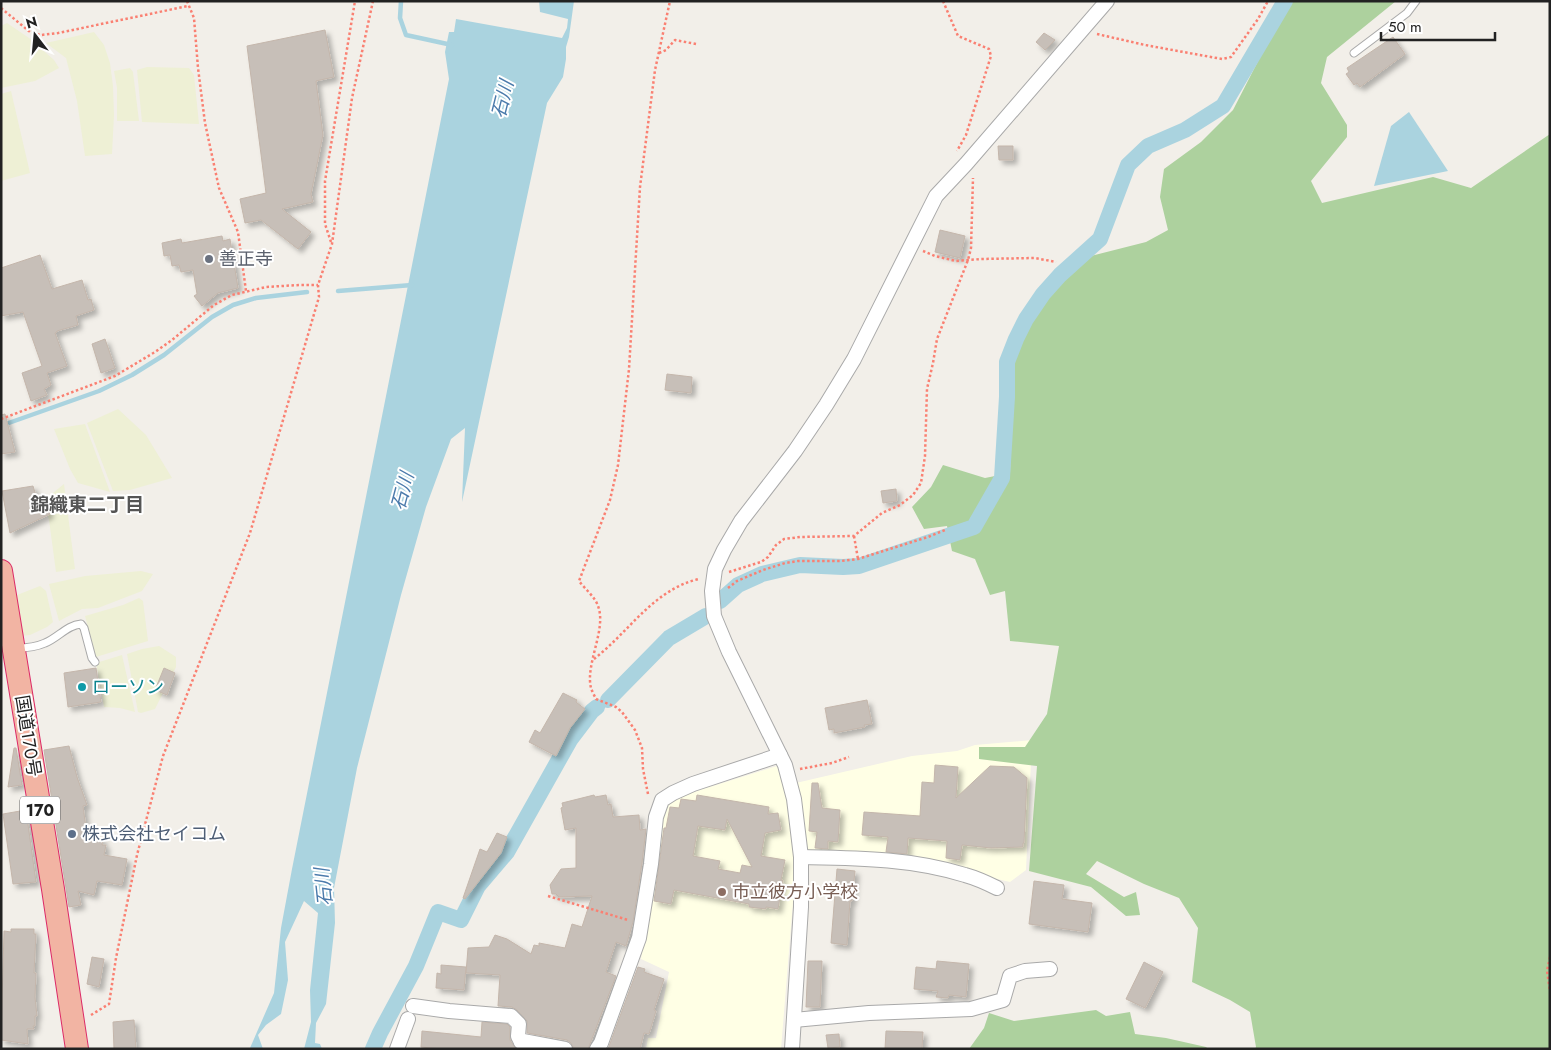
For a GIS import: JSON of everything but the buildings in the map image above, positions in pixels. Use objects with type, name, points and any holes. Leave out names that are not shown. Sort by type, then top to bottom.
[{"type":"highway","name":"国道170号","points":[[1,571],[4,600],[14,648],[77,1049]]},
{"type":"street","points":[[792,1049],[800,907],[800,857],[794,799],[787,772],[780,755],[729,652],[714,616],[712,591],[715,568],[740,521],[795,451],[854,359],[936,196],[1107,1]]},
{"type":"street","points":[[597,1049],[601,1043],[630,963],[641,924],[651,864],[656,817],[662,800],[694,784],[780,755]]},
{"type":"street","points":[[800,857],[894,861],[964,874],[997,888]]},
{"type":"street","points":[[794,1020],[869,1013],[971,1009],[1003,1000],[1010,976],[1024,971],[1050,969]]},
{"type":"street","points":[[397,1049],[411,1012],[449,1011],[510,1016],[519,1024],[519,1046]]},
{"type":"street","points":[[519,1046],[523,1041],[565,1049]]},
{"type":"lane","points":[[1354,53],[1406,13],[1416,1]]},
{"type":"lane","points":[[14,648],[28,648],[46,643],[70,627],[81,624],[95,662]]},
{"type":"path","points":[[187,1],[194,18],[205,123],[219,188],[238,232],[246,291]]},
{"type":"path","points":[[332,244],[325,224],[325,180],[355,1]]},
{"type":"path","points":[[74,1022],[109,1004],[116,958],[137,855],[163,756],[250,533],[320,297],[318,285],[332,244],[352,98],[372,1]]},
{"type":"path","points":[[659,809],[652,804],[646,787],[642,748],[635,730],[616,707],[596,699],[591,688],[591,668],[600,614],[598,605],[579,581],[610,500],[618,465],[629,369],[640,188],[659,53],[670,1]]},
{"type":"path","points":[[943,1],[958,36],[989,50],[991,56],[966,134],[957,152]]},
{"type":"path","points":[[1081,31],[1222,60],[1231,57],[1258,19],[1268,1]]},
{"type":"path","points":[[1,8],[30,32],[41,35],[188,6]]},
{"type":"path","points":[[659,53],[666,50],[675,40],[696,44]]},
{"type":"path","points":[[593,660],[654,602],[672,588],[685,582],[761,562],[784,539],[854,536],[882,513],[900,505],[913,495],[921,483],[925,456],[927,389],[937,339],[971,248],[972,173],[966,164]]},
{"type":"path","points":[[910,246],[935,256],[956,261],[1035,258],[1056,262]]},
{"type":"path","points":[[1,419],[115,376],[155,352],[214,305],[232,295],[266,287],[299,284],[318,285]]},
{"type":"path","points":[[713,600],[738,581],[785,563],[858,559],[945,530]]},
{"type":"path","points":[[854,536],[858,559]]},
{"type":"path","points":[[787,772],[832,763],[849,757]]},
{"type":"path","points":[[548,896],[641,924]]},
{"type":"path","points":[[1550,957],[1547,972],[1550,990]]},
{"type":"shaded area","points":[[7,23],[29,38],[54,60],[59,68],[35,81],[1,88],[1,26]]},
{"type":"shaded area","points":[[94,32],[104,45],[110,63],[114,115],[112,154],[85,156],[77,101],[66,58],[46,43]]},
{"type":"shaded area","points":[[147,67],[189,68],[194,75],[199,124],[142,122],[137,70]]},
{"type":"shaded area","points":[[130,68],[133,72],[139,121],[117,121],[117,88],[114,71]]},
{"type":"shaded area","points":[[11,91],[30,173],[1,181],[1,94]]},
{"type":"shaded area","points":[[118,409],[146,435],[172,478],[130,490],[113,491],[87,423]]},
{"type":"shaded area","points":[[85,424],[110,492],[78,483],[70,469],[54,429]]},
{"type":"shaded area","points":[[64,484],[75,569],[56,572],[49,520],[43,501]]},
{"type":"shaded area","points":[[141,571],[153,574],[142,591],[98,608],[82,609],[59,621],[49,584],[85,576]]},
{"type":"shaded area","points":[[40,586],[46,591],[53,622],[30,635],[20,636],[17,595]]},
{"type":"shaded area","points":[[139,598],[143,601],[148,641],[96,657],[85,616],[123,605]]},
{"type":"shaded area","points":[[159,646],[176,657],[176,667],[155,709],[141,713],[138,712],[127,654]]},
{"type":"shaded area","points":[[122,655],[135,712],[120,708],[104,707],[96,663]]},
{"type":"shaded area","name":"市立彼方小学校","points":[[1032,740],[1026,870],[1010,882],[971,873],[858,853],[793,854],[793,902],[781,1049],[646,1049],[648,1038],[656,1038],[669,972],[641,959],[660,825],[666,806],[675,798],[777,766],[783,786],[912,756],[957,751],[975,745]]},
{"type":"green space","points":[[1291,1],[1396,1],[1327,57],[1321,83],[1347,125],[1347,137],[1311,181],[1322,203],[1433,177],[1471,188],[1550,134],[1550,1049],[1255,1049],[1250,1012],[1192,982],[1198,928],[1179,898],[1144,884],[1097,861],[1086,874],[1124,897],[1136,892],[1140,915],[1126,916],[1091,887],[1029,871],[1037,766],[979,759],[979,747],[1025,747],[1047,714],[1059,646],[1010,641],[1005,591],[990,595],[975,559],[952,551],[947,526],[924,529],[912,507],[931,487],[943,465],[985,478],[1010,473],[1013,361],[1031,318],[1051,290],[1083,258],[1146,242],[1168,230],[1160,197],[1164,169],[1201,142],[1233,110]]},
{"type":"green space","points":[[1096,1010],[1106,1016],[1130,1012],[1135,1034],[1166,1038],[1208,1049],[969,1049],[984,1028],[989,1013],[1014,1021]]},
{"type":"water","name":"石川","points":[[539,1],[574,1],[563,77],[547,103],[462,502],[465,428],[451,439],[426,507],[401,595],[357,768],[334,888],[335,923],[326,1004],[316,1023],[315,1043],[320,1044],[322,1049],[304,1049],[311,1022],[310,990],[318,913],[304,901],[285,942],[288,980],[281,1014],[266,1025],[258,1035],[263,1049],[250,1048],[274,993],[281,928],[292,869],[449,79],[445,52],[449,32],[454,32],[456,19],[562,38],[567,28],[568,19],[540,12]]},
{"type":"water","points":[[1409,112],[1448,171],[1374,186],[1391,126]]},
{"type":"waterway","points":[[401,1],[400,18],[406,35],[452,45]]},
{"type":"waterway","points":[[720,601],[738,585],[762,574],[800,565],[859,566],[974,527],[1002,478],[1007,397],[1007,362],[1026,319],[1043,294],[1060,275],[1100,239],[1128,165],[1148,146],[1185,130],[1223,106],[1285,1]]},
{"type":"waterway","points":[[338,291],[412,285]]},
{"type":"waterway","points":[[3,425],[99,391],[132,375],[164,355],[212,317],[233,305],[256,298],[307,292]]},
{"type":"waterway","points":[[608,700],[669,638],[706,616]]},
{"type":"waterway","points":[[373,1049],[416,966],[438,912],[461,920],[478,886],[507,852],[570,740],[597,707]]},
{"type":"place","name":"善正寺","points":[[209,259]]},
{"type":"place","name":"ローソン","points":[[82,687]]},
{"type":"place","name":"株式会社セイコム","points":[[72,834]]},
{"type":"place","name":"市立彼方小学校","points":[[722,892]]},
{"type":"district","name":"錦織東二丁目","points":[[87,504]]}]
